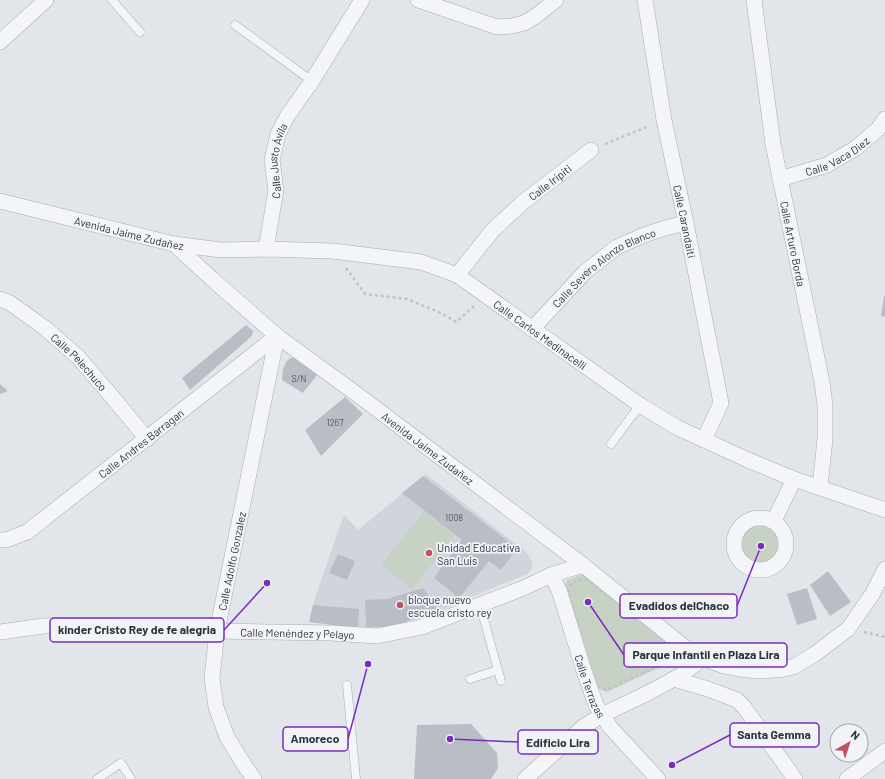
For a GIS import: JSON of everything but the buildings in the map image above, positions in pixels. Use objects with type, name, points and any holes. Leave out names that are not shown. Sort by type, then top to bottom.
[{"type":"street","points":[[0,42],[46,0]]},
{"type":"street","name":"Calle Justo Ávila","points":[[266,249],[276,190],[272,160],[278,134],[288,115],[312,81],[362,0]]},
{"type":"street","points":[[418,0],[497,27],[512,26],[524,23],[536,16],[556,0]]},
{"type":"street","name":"Calle Carandaiti","points":[[645,0],[664,120],[686,223],[721,403],[704,440]]},
{"type":"street","name":"Calle Arturo Borda","points":[[754,0],[773,144],[823,390],[825,439],[820,487]]},
{"type":"street","name":"Calle Vaca Diez","points":[[780,179],[827,165],[856,148],[878,129],[885,119]]},
{"type":"street","name":"Calle Iripiti","points":[[457,275],[493,230],[522,203],[591,150]]},
{"type":"street","name":"Avenida Jaime Zudañez","points":[[0,201],[174,244],[278,336],[582,565],[697,656],[724,666],[758,671],[785,670],[795,666],[815,654],[848,629],[873,593],[885,570]]},
{"type":"street","name":"Calle Severo Alonzo Blanco","points":[[532,329],[585,272],[617,246],[665,228],[686,223]]},
{"type":"street","name":"Calle Carlos Medinacelli","points":[[174,244],[221,250],[333,250],[421,262],[457,275],[640,405],[678,428],[794,479],[885,510]]},
{"type":"street","name":"Calle Pelechuco","points":[[0,299],[10,303],[45,328],[78,357],[147,439]]},
{"type":"street","name":"Calle Andres Barragan","points":[[0,540],[6,540],[27,532],[278,336]]},
{"type":"street","name":"Calle Adolfo Gonzalez","points":[[254,779],[228,737],[216,707],[212,678],[217,632],[278,336]]},
{"type":"street","points":[[774,521],[794,479]]},
{"type":"street","name":"Calle Menéndez y Pelayo","points":[[0,632],[43,626],[93,625],[217,632],[332,633],[377,636],[422,627],[521,589],[551,575],[582,565]]},
{"type":"street","name":"Calle Terrazas","points":[[551,575],[559,590],[584,672],[596,705],[610,727],[658,779]]},
{"type":"street","points":[[524,779],[583,727],[602,715],[682,675],[703,658]]},
{"type":"street","points":[[674,679],[738,700],[795,779]]},
{"type":"street","points":[[847,779],[885,751]]},
{"type":"lane","points":[[112,0],[140,32]]},
{"type":"lane","points":[[235,25],[312,81]]},
{"type":"lane","points":[[611,444],[640,405]]},
{"type":"lane","points":[[480,605],[501,681]]},
{"type":"lane","points":[[470,679],[498,670]]},
{"type":"lane","points":[[348,685],[356,779]]},
{"type":"lane","points":[[97,779],[121,763],[131,779]]},
{"type":"path","points":[[591,150],[664,120]]},
{"type":"path","points":[[333,250],[365,294],[407,299],[441,313],[456,322],[485,295]]},
{"type":"path","points":[[579,580],[587,580],[664,640],[669,648],[671,656],[665,663],[606,690],[595,684],[568,589],[571,584],[579,580]]},
{"type":"shaded area","name":"Unidad Educativa San Luis","points":[[426,474],[524,550],[532,562],[532,568],[530,571],[527,574],[438,611],[387,627],[358,628],[309,622],[315,598],[344,515],[358,530]]},
{"type":"green space","points":[[424,511],[455,535],[412,589],[381,565]]},
{"type":"green space","points":[[761,524],[769,526],[775,530],[779,536],[781,544],[779,552],[775,558],[769,562],[761,564],[753,562],[747,558],[743,552],[741,544],[743,536],[747,530],[753,526]]},
{"type":"green space","points":[[586,573],[673,647],[673,656],[669,663],[607,692],[593,686],[564,587],[567,580]]},
{"type":"place","name":"Evadidos delChaco","points":[[761,546]]},
{"type":"place","name":"Unidad Educativa San Luis","points":[[429,553]]},
{"type":"place","name":"kinder Cristo Rey de fe alegria","points":[[267,583]]},
{"type":"place","name":"Parque Infantil en Plaza Lira","points":[[588,602]]},
{"type":"place","name":"bloque nuevo escuela cristo rey","points":[[400,605]]},
{"type":"place","name":"Amoreco","points":[[368,664]]},
{"type":"place","name":"Edificio Lira","points":[[450,739]]},
{"type":"place","name":"Santa Gemma","points":[[672,765]]}]
